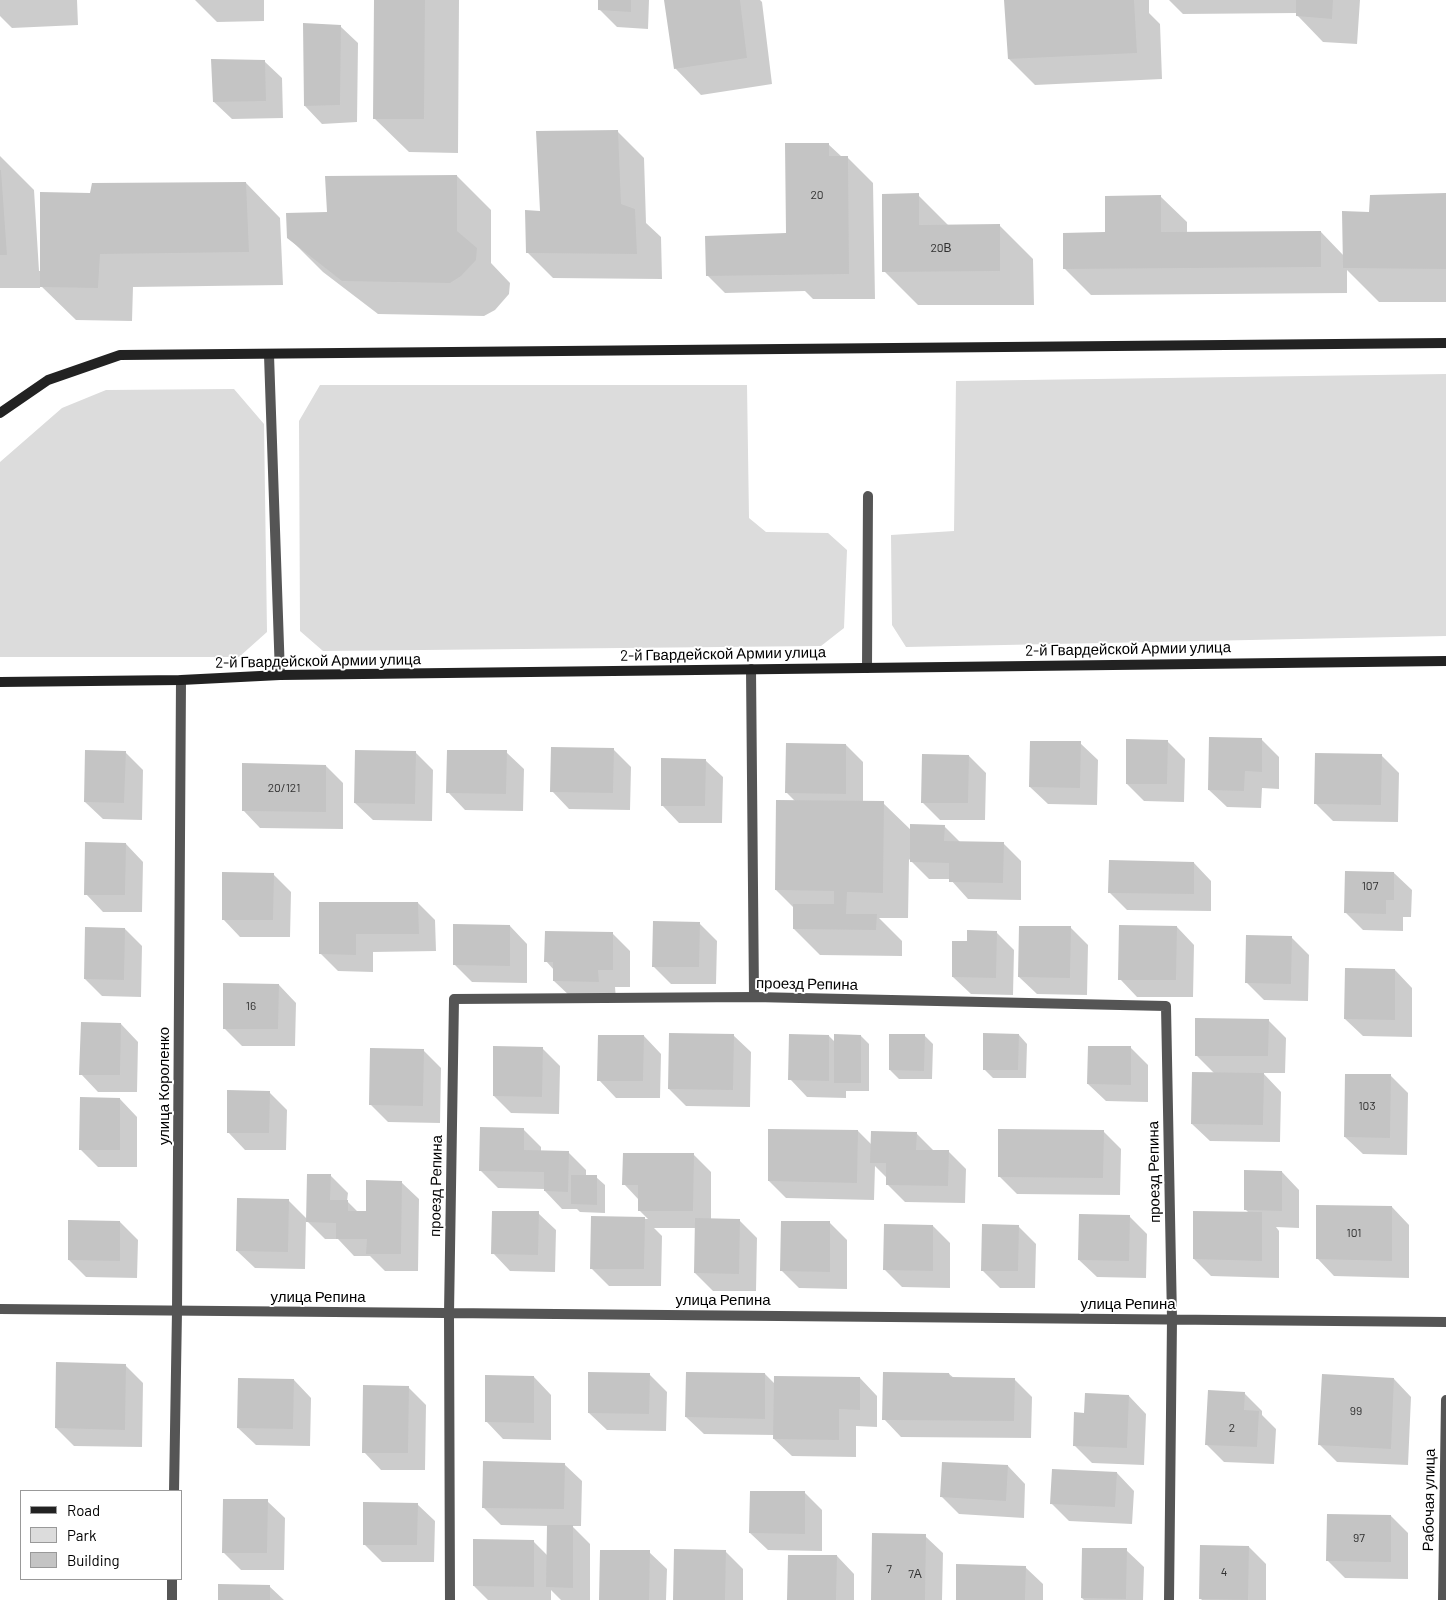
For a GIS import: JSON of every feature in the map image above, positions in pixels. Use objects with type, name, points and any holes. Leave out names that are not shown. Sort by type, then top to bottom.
[{"type":"main road","points":[[0,413],[48,380],[120,356],[1446,343]]},
{"type":"main road","name":"2-й Гвардейской Армии улица","points":[[0,682],[181,680],[280,675],[1446,660]]},
{"type":"street","points":[[270,355],[280,675]]},
{"type":"street","points":[[866,668],[868,496]]},
{"type":"street","points":[[752,669],[754,997]]},
{"type":"street","name":"улица Короленко","points":[[174,1490],[181,680]]},
{"type":"street","name":"проезд Репина","points":[[450,1600],[449,1313],[454,999],[754,997],[1166,1006],[1172,1319],[1169,1600]]},
{"type":"street","name":"улица Репина","points":[[0,1309],[1446,1322]]},
{"type":"street","name":"Рабочая улица","points":[[1443,1600],[1446,1400]]},
{"type":"street","points":[[172,1580],[172,1600]]},
{"type":"green space","points":[[1446,374],[1446,636],[906,647],[892,625],[891,535],[954,531],[956,381]]},
{"type":"green space","points":[[320,385],[747,385],[749,518],[766,532],[828,533],[847,550],[844,628],[821,646],[323,651],[300,631],[299,421]]},
{"type":"green space","points":[[234,389],[264,424],[267,632],[239,657],[0,657],[0,462],[62,408],[106,390]]},
{"type":"building","points":[[374,0],[425,0],[424,119],[373,119]]},
{"type":"building","points":[[598,0],[631,0],[631,12],[598,10]]},
{"type":"building","points":[[664,0],[740,0],[747,58],[674,69]]},
{"type":"building","points":[[1004,0],[1134,0],[1137,53],[1008,59]]},
{"type":"building","points":[[1296,0],[1333,0],[1332,19],[1296,16]]},
{"type":"building","points":[[303,23],[341,25],[340,105],[304,106]]},
{"type":"building","points":[[211,59],[265,60],[266,101],[213,102]]},
{"type":"building","points":[[618,130],[621,204],[635,209],[637,254],[526,253],[525,210],[540,211],[536,131]]},
{"type":"building","points":[[785,143],[829,143],[829,156],[848,156],[849,274],[706,276],[705,236],[786,233]]},
{"type":"building","points":[[1,170],[7,255],[0,255]]},
{"type":"building","points":[[457,175],[457,231],[477,248],[476,260],[461,276],[450,283],[342,281],[287,238],[286,213],[327,212],[325,176]]},
{"type":"building","points":[[246,182],[249,252],[100,254],[98,288],[40,287],[40,192],[90,193],[92,183]]},
{"type":"building","points":[[919,193],[919,225],[1000,224],[1000,271],[882,272],[882,194]]},
{"type":"building","points":[[1446,193],[1446,269],[1343,268],[1342,211],[1369,212],[1370,195]]},
{"type":"building","points":[[1161,195],[1161,232],[1321,231],[1321,267],[1063,269],[1063,233],[1105,232],[1105,196]]},
{"type":"building","points":[[1209,737],[1262,738],[1262,772],[1245,771],[1244,791],[1208,790]]},
{"type":"building","points":[[1126,739],[1168,740],[1167,784],[1126,784]]},
{"type":"building","points":[[1030,741],[1081,741],[1080,788],[1029,787]]},
{"type":"building","points":[[786,743],[846,744],[846,794],[785,793]]},
{"type":"building","points":[[551,747],[614,748],[613,793],[550,792]]},
{"type":"building","points":[[85,750],[126,751],[124,803],[84,802]]},
{"type":"building","points":[[355,750],[416,751],[415,804],[354,803]]},
{"type":"building","points":[[447,750],[507,750],[506,794],[446,793]]},
{"type":"building","points":[[1315,753],[1382,754],[1381,805],[1314,804]]},
{"type":"building","points":[[922,754],[969,755],[968,803],[921,803]]},
{"type":"building","points":[[661,758],[706,759],[705,806],[661,806]]},
{"type":"building","points":[[242,763],[326,765],[326,812],[242,811]]},
{"type":"building","points":[[776,800],[884,801],[883,893],[847,892],[846,914],[877,914],[876,930],[793,929],[793,904],[834,904],[834,891],[775,890]]},
{"type":"building","points":[[910,824],[945,825],[944,841],[1004,842],[1003,883],[949,882],[949,863],[910,862]]},
{"type":"building","points":[[85,842],[126,843],[125,895],[84,895]]},
{"type":"building","points":[[1109,860],[1194,862],[1194,894],[1108,893]]},
{"type":"building","points":[[1345,871],[1394,872],[1394,900],[1386,900],[1386,914],[1344,913]]},
{"type":"building","points":[[222,872],[274,873],[273,920],[222,920]]},
{"type":"building","points":[[319,902],[418,902],[419,934],[356,934],[356,955],[319,954]]},
{"type":"building","points":[[653,921],[700,922],[699,967],[652,967]]},
{"type":"building","points":[[453,924],[510,925],[510,966],[453,965]]},
{"type":"building","points":[[1119,925],[1177,926],[1176,980],[1118,980]]},
{"type":"building","points":[[1019,926],[1071,926],[1070,978],[1018,977]]},
{"type":"building","points":[[85,927],[125,928],[124,980],[84,979]]},
{"type":"building","points":[[967,930],[997,931],[996,978],[952,977],[952,941],[967,941]]},
{"type":"building","points":[[545,931],[613,932],[613,970],[598,970],[599,982],[553,981],[553,962],[544,962]]},
{"type":"building","points":[[1246,935],[1292,936],[1291,984],[1245,983]]},
{"type":"building","points":[[1345,968],[1395,969],[1395,1020],[1344,1019]]},
{"type":"building","points":[[223,983],[279,984],[278,1029],[223,1029]]},
{"type":"building","points":[[1195,1018],[1269,1019],[1268,1056],[1195,1056]]},
{"type":"building","points":[[81,1022],[121,1023],[120,1075],[79,1075]]},
{"type":"building","points":[[669,1033],[734,1034],[733,1090],[668,1089]]},
{"type":"building","points":[[983,1033],[1019,1034],[1018,1070],[983,1070]]},
{"type":"building","points":[[789,1034],[829,1035],[829,1081],[788,1080]]},
{"type":"building","points":[[834,1034],[861,1035],[861,1083],[834,1083]]},
{"type":"building","points":[[889,1034],[925,1034],[924,1071],[889,1070]]},
{"type":"building","points":[[598,1035],[644,1035],[643,1081],[597,1081]]},
{"type":"building","points":[[493,1046],[543,1047],[542,1097],[493,1096]]},
{"type":"building","points":[[1088,1046],[1131,1046],[1131,1085],[1087,1084]]},
{"type":"building","points":[[370,1048],[424,1049],[423,1106],[369,1105]]},
{"type":"building","points":[[1192,1072],[1264,1073],[1263,1125],[1191,1124]]},
{"type":"building","points":[[1345,1074],[1391,1074],[1390,1138],[1344,1137]]},
{"type":"building","points":[[227,1090],[270,1091],[269,1133],[227,1133]]},
{"type":"building","points":[[80,1097],[120,1098],[120,1150],[79,1150]]},
{"type":"building","points":[[480,1127],[524,1128],[524,1150],[569,1151],[568,1192],[544,1191],[544,1172],[479,1171]]},
{"type":"building","points":[[768,1129],[858,1130],[857,1183],[768,1181]]},
{"type":"building","points":[[998,1129],[1104,1130],[1103,1178],[998,1177]]},
{"type":"building","points":[[871,1131],[917,1132],[916,1150],[949,1150],[948,1186],[886,1185],[886,1163],[870,1163]]},
{"type":"building","points":[[623,1153],[694,1153],[693,1211],[638,1211],[638,1185],[622,1185]]},
{"type":"building","points":[[1244,1170],[1282,1171],[1282,1211],[1244,1210]]},
{"type":"building","points":[[307,1174],[331,1174],[330,1200],[348,1200],[348,1211],[366,1211],[366,1180],[402,1181],[401,1254],[366,1254],[367,1239],[336,1239],[336,1223],[306,1222]]},
{"type":"building","points":[[571,1175],[597,1175],[597,1205],[571,1204]]},
{"type":"building","points":[[237,1198],[289,1199],[288,1252],[236,1251]]},
{"type":"building","points":[[1316,1205],[1392,1206],[1392,1261],[1316,1259]]},
{"type":"building","points":[[492,1211],[539,1211],[538,1255],[491,1254]]},
{"type":"building","points":[[1193,1211],[1262,1212],[1262,1261],[1193,1259]]},
{"type":"building","points":[[1079,1214],[1130,1215],[1129,1261],[1078,1260]]},
{"type":"building","points":[[591,1216],[645,1217],[644,1269],[590,1269]]},
{"type":"building","points":[[695,1218],[740,1219],[739,1274],[694,1273]]},
{"type":"building","points":[[68,1220],[120,1221],[120,1261],[68,1260]]},
{"type":"building","points":[[781,1221],[830,1221],[830,1272],[780,1271]]},
{"type":"building","points":[[884,1224],[933,1225],[933,1271],[883,1270]]},
{"type":"building","points":[[982,1224],[1019,1225],[1018,1271],[981,1271]]},
{"type":"building","points":[[56,1362],[126,1364],[125,1430],[55,1428]]},
{"type":"building","points":[[588,1372],[650,1373],[649,1414],[588,1413]]},
{"type":"building","points":[[686,1372],[765,1373],[765,1419],[685,1417]]},
{"type":"building","points":[[883,1372],[949,1373],[950,1377],[1015,1378],[1014,1421],[882,1420]]},
{"type":"building","points":[[1322,1374],[1394,1378],[1391,1449],[1318,1445]]},
{"type":"building","points":[[485,1375],[534,1376],[534,1423],[485,1422]]},
{"type":"building","points":[[774,1376],[860,1377],[860,1410],[839,1409],[839,1440],[773,1439]]},
{"type":"building","points":[[238,1378],[294,1379],[293,1429],[237,1428]]},
{"type":"building","points":[[363,1385],[409,1386],[408,1453],[362,1453]]},
{"type":"building","points":[[1208,1390],[1245,1392],[1244,1410],[1259,1411],[1257,1447],[1205,1445]]},
{"type":"building","points":[[1085,1393],[1129,1395],[1127,1448],[1073,1446],[1074,1412],[1084,1413]]},
{"type":"building","points":[[483,1461],[565,1463],[564,1509],[482,1508]]},
{"type":"building","points":[[942,1462],[1008,1465],[1006,1501],[940,1497]]},
{"type":"building","points":[[1052,1469],[1117,1472],[1115,1507],[1050,1504]]},
{"type":"building","points":[[750,1491],[805,1491],[805,1534],[749,1533]]},
{"type":"building","points":[[223,1499],[268,1499],[267,1553],[222,1553]]},
{"type":"building","points":[[363,1502],[418,1503],[417,1545],[363,1545]]},
{"type":"building","points":[[1327,1514],[1391,1515],[1391,1562],[1326,1561]]},
{"type":"building","points":[[547,1525],[573,1525],[573,1588],[546,1587]]},
{"type":"building","points":[[872,1533],[926,1534],[925,1600],[871,1600]]},
{"type":"building","points":[[473,1539],[534,1540],[534,1587],[473,1586]]},
{"type":"building","points":[[1200,1545],[1249,1546],[1248,1600],[1199,1599]]},
{"type":"building","points":[[1082,1548],[1127,1548],[1126,1599],[1081,1598]]},
{"type":"building","points":[[674,1549],[726,1550],[725,1600],[673,1600]]},
{"type":"building","points":[[600,1550],[650,1550],[649,1600],[599,1600]]},
{"type":"building","points":[[788,1555],[837,1555],[836,1600],[787,1600]]},
{"type":"building","points":[[956,1564],[1026,1566],[1025,1600],[956,1600]]},
{"type":"building","points":[[218,1584],[270,1585],[270,1600],[218,1600]]}]
